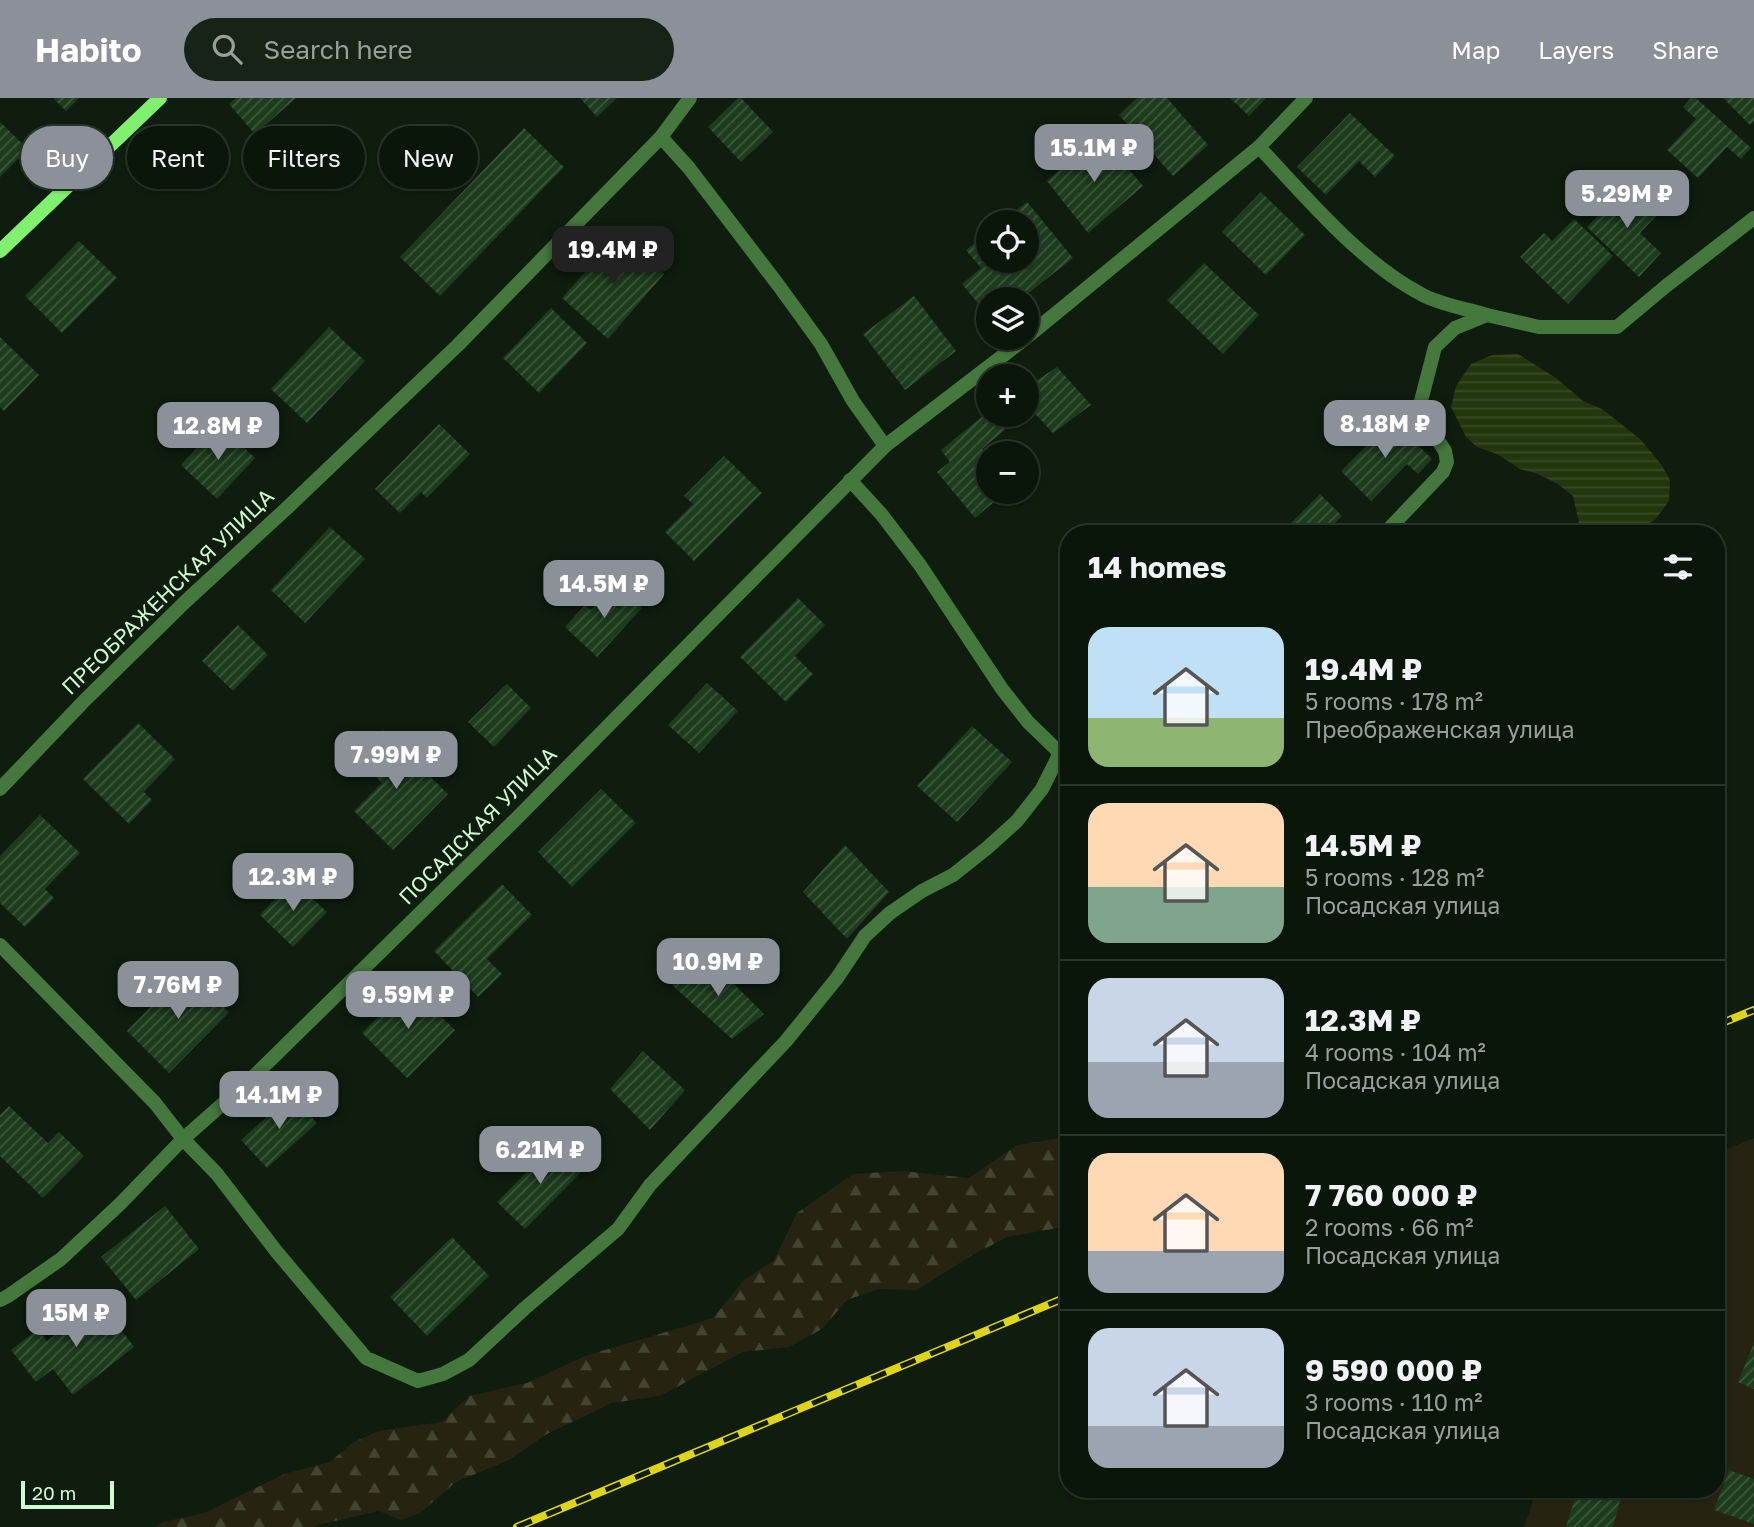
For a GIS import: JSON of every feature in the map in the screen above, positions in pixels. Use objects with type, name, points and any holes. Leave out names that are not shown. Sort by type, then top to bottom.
[{"type":"street","points":[[0,251],[160,98]]},
{"type":"street","name":"ПРЕОБРАЖЕНСКАЯ УЛИЦА","points":[[0,789],[85,700],[186,601],[458,345],[661,137],[690,98]]},
{"type":"street","name":"ПОСАДСКАЯ УЛИЦА","points":[[1039,327],[1259,147],[1306,98]]},
{"type":"street","points":[[661,137],[689,168],[779,286],[821,344],[853,401],[885,446]]},
{"type":"street","points":[[1259,147],[1318,209],[1391,277],[1423,296],[1539,327],[1617,327],[1754,218]]},
{"type":"street","points":[[1393,525],[1443,472],[1447,462],[1445,451],[1431,430],[1421,401],[1435,347],[1455,328],[1487,315]]},
{"type":"street","name":"ПОСАДСКАЯ УЛИЦА","points":[[0,1300],[61,1259],[120,1205],[183,1139],[251,1079],[505,830],[885,446],[1010,350]]},
{"type":"street","points":[[850,480],[882,515],[920,565],[1002,689],[1028,722],[1060,750]]},
{"type":"street","points":[[0,945],[155,1103],[183,1139],[218,1174],[276,1251],[366,1358],[418,1381],[443,1374],[468,1360],[618,1229],[650,1185],[786,1041],[837,978],[865,936],[890,913],[922,891],[953,875],[988,849],[1017,821],[1060,762]]},
{"type":"green space","points":[[1060,1138],[1060,1228],[1007,1237],[917,1290],[878,1289],[847,1300],[822,1329],[789,1347],[743,1352],[660,1396],[612,1403],[547,1434],[509,1460],[456,1482],[420,1513],[401,1520],[379,1511],[315,1527],[155,1527],[163,1522],[204,1513],[284,1474],[330,1462],[352,1443],[378,1431],[442,1422],[469,1396],[527,1383],[585,1356],[713,1318],[744,1280],[774,1260],[797,1213],[853,1174],[903,1171],[969,1178],[1017,1145]]},
{"type":"green space","points":[[1754,1138],[1754,1527],[1524,1527],[1534,1498],[1725,1498],[1725,1150]]},
{"type":"shaded area","points":[[1518,354],[1556,378],[1583,401],[1602,409],[1640,439],[1661,464],[1670,480],[1669,501],[1655,520],[1646,525],[1581,525],[1573,496],[1558,484],[1520,469],[1497,454],[1477,447],[1466,437],[1451,407],[1456,386],[1471,364],[1492,355]]},
{"type":"building","points":[[53,98],[79,98],[66,111]]},
{"type":"building","points":[[236,98],[296,98],[264,126],[248,126],[229,104]]},
{"type":"building","points":[[580,98],[617,98],[597,117]]},
{"type":"building","points":[[738,98],[773,132],[741,162],[708,127]]},
{"type":"building","points":[[1137,98],[1167,98],[1208,145],[1173,176],[1119,115]]},
{"type":"building","points":[[1230,98],[1266,98],[1249,116]]},
{"type":"building","points":[[1691,98],[1696,98],[1751,148],[1741,159],[1727,147],[1698,178],[1667,150],[1696,119],[1683,107]]},
{"type":"building","points":[[1723,98],[1754,98],[1754,121],[1750,125]]},
{"type":"building","points":[[1350,113],[1395,156],[1375,177],[1359,161],[1326,195],[1297,167]]},
{"type":"building","points":[[0,122],[21,142],[21,156],[0,177]]},
{"type":"building","points":[[524,128],[564,167],[440,296],[400,257],[465,189],[478,189],[478,176]]},
{"type":"building","points":[[1099,135],[1143,186],[1088,233],[1047,181]]},
{"type":"building","points":[[1628,184],[1659,213],[1640,233],[1661,253],[1639,277],[1587,227]]},
{"type":"building","points":[[1261,192],[1305,235],[1266,275],[1222,232]]},
{"type":"building","points":[[1027,202],[1034,210],[1017,210]]},
{"type":"building","points":[[1039,217],[1073,258],[1036,287],[976,287],[976,301],[962,284],[976,272],[1039,273]]},
{"type":"building","points":[[1574,219],[1613,256],[1568,304],[1520,257],[1544,233],[1552,241]]},
{"type":"building","points":[[619,234],[664,274],[608,339],[562,298]]},
{"type":"building","points":[[79,241],[117,278],[62,333],[25,296]]},
{"type":"building","points":[[976,242],[976,262],[966,250]]},
{"type":"building","points":[[1204,263],[1259,315],[1223,354],[1167,300]]},
{"type":"building","points":[[914,296],[956,351],[905,390],[863,334]]},
{"type":"building","points":[[551,308],[587,343],[539,393],[503,358]]},
{"type":"building","points":[[329,327],[365,361],[307,423],[271,389]]},
{"type":"building","points":[[0,337],[39,375],[4,411],[0,407]]},
{"type":"building","points":[[1057,367],[1091,405],[1053,433],[1039,418],[1039,379]]},
{"type":"building","points":[[1392,420],[1432,459],[1418,474],[1407,464],[1371,501],[1341,471]]},
{"type":"building","points":[[976,422],[976,427],[1007,428],[992,441],[976,441],[976,504],[992,504],[975,518],[937,472],[950,462],[941,450]]},
{"type":"building","points":[[219,424],[255,458],[217,499],[181,465]]},
{"type":"building","points":[[439,424],[470,454],[427,498],[421,492],[400,513],[375,489]]},
{"type":"building","points":[[724,456],[762,493],[694,561],[665,532],[693,504],[684,496]]},
{"type":"building","points":[[1320,494],[1342,516],[1333,525],[1289,525]]},
{"type":"building","points":[[330,527],[365,559],[305,623],[271,590]]},
{"type":"building","points":[[616,584],[642,608],[597,657],[565,627],[585,605],[591,610]]},
{"type":"building","points":[[798,598],[825,625],[795,656],[813,674],[786,702],[740,657]]},
{"type":"building","points":[[238,625],[268,655],[233,691],[202,661]]},
{"type":"building","points":[[707,683],[738,711],[699,753],[668,725]]},
{"type":"building","points":[[507,684],[531,708],[494,747],[468,722]]},
{"type":"building","points":[[138,723],[175,759],[144,792],[152,800],[129,824],[83,779]]},
{"type":"building","points":[[972,726],[1012,762],[957,822],[917,786]]},
{"type":"building","points":[[383,730],[448,794],[393,850],[354,811],[382,783],[356,758]]},
{"type":"building","points":[[601,789],[636,823],[572,887],[538,852]]},
{"type":"building","points":[[40,815],[80,853],[45,889],[54,898],[25,927],[0,903],[0,856]]},
{"type":"building","points":[[845,845],[889,892],[847,939],[803,892]]},
{"type":"building","points":[[293,880],[327,912],[293,947],[260,915]]},
{"type":"building","points":[[502,884],[532,915],[487,959],[502,974],[478,997],[434,951]]},
{"type":"building","points":[[706,956],[764,1014],[732,1039],[672,985]]},
{"type":"building","points":[[187,970],[229,1012],[169,1073],[127,1031]]},
{"type":"building","points":[[409,985],[455,1030],[407,1078],[362,1033]]},
{"type":"building","points":[[643,1051],[685,1090],[650,1130],[610,1089]]},
{"type":"building","points":[[291,1095],[317,1123],[267,1168],[241,1140]]},
{"type":"building","points":[[9,1106],[48,1143],[59,1132],[84,1156],[43,1198],[0,1156],[0,1115]]},
{"type":"building","points":[[556,1142],[584,1169],[525,1229],[497,1202]]},
{"type":"building","points":[[165,1206],[199,1249],[136,1300],[101,1257]]},
{"type":"building","points":[[452,1237],[489,1276],[427,1336],[390,1297]]},
{"type":"building","points":[[99,1301],[134,1347],[73,1395],[53,1369],[36,1382],[11,1350],[38,1329],[47,1341]]},
{"type":"building","points":[[1754,1343],[1754,1389],[1738,1382]]},
{"type":"building","points":[[1729,1470],[1754,1479],[1754,1524],[1714,1510],[1718,1498],[1725,1498],[1725,1481]]},
{"type":"building","points":[[1575,1498],[1621,1498],[1613,1527],[1566,1527]]},
{"type":"railway","points":[[1725,1022],[1754,1010]]},
{"type":"railway","points":[[517,1527],[1060,1300]]}]
